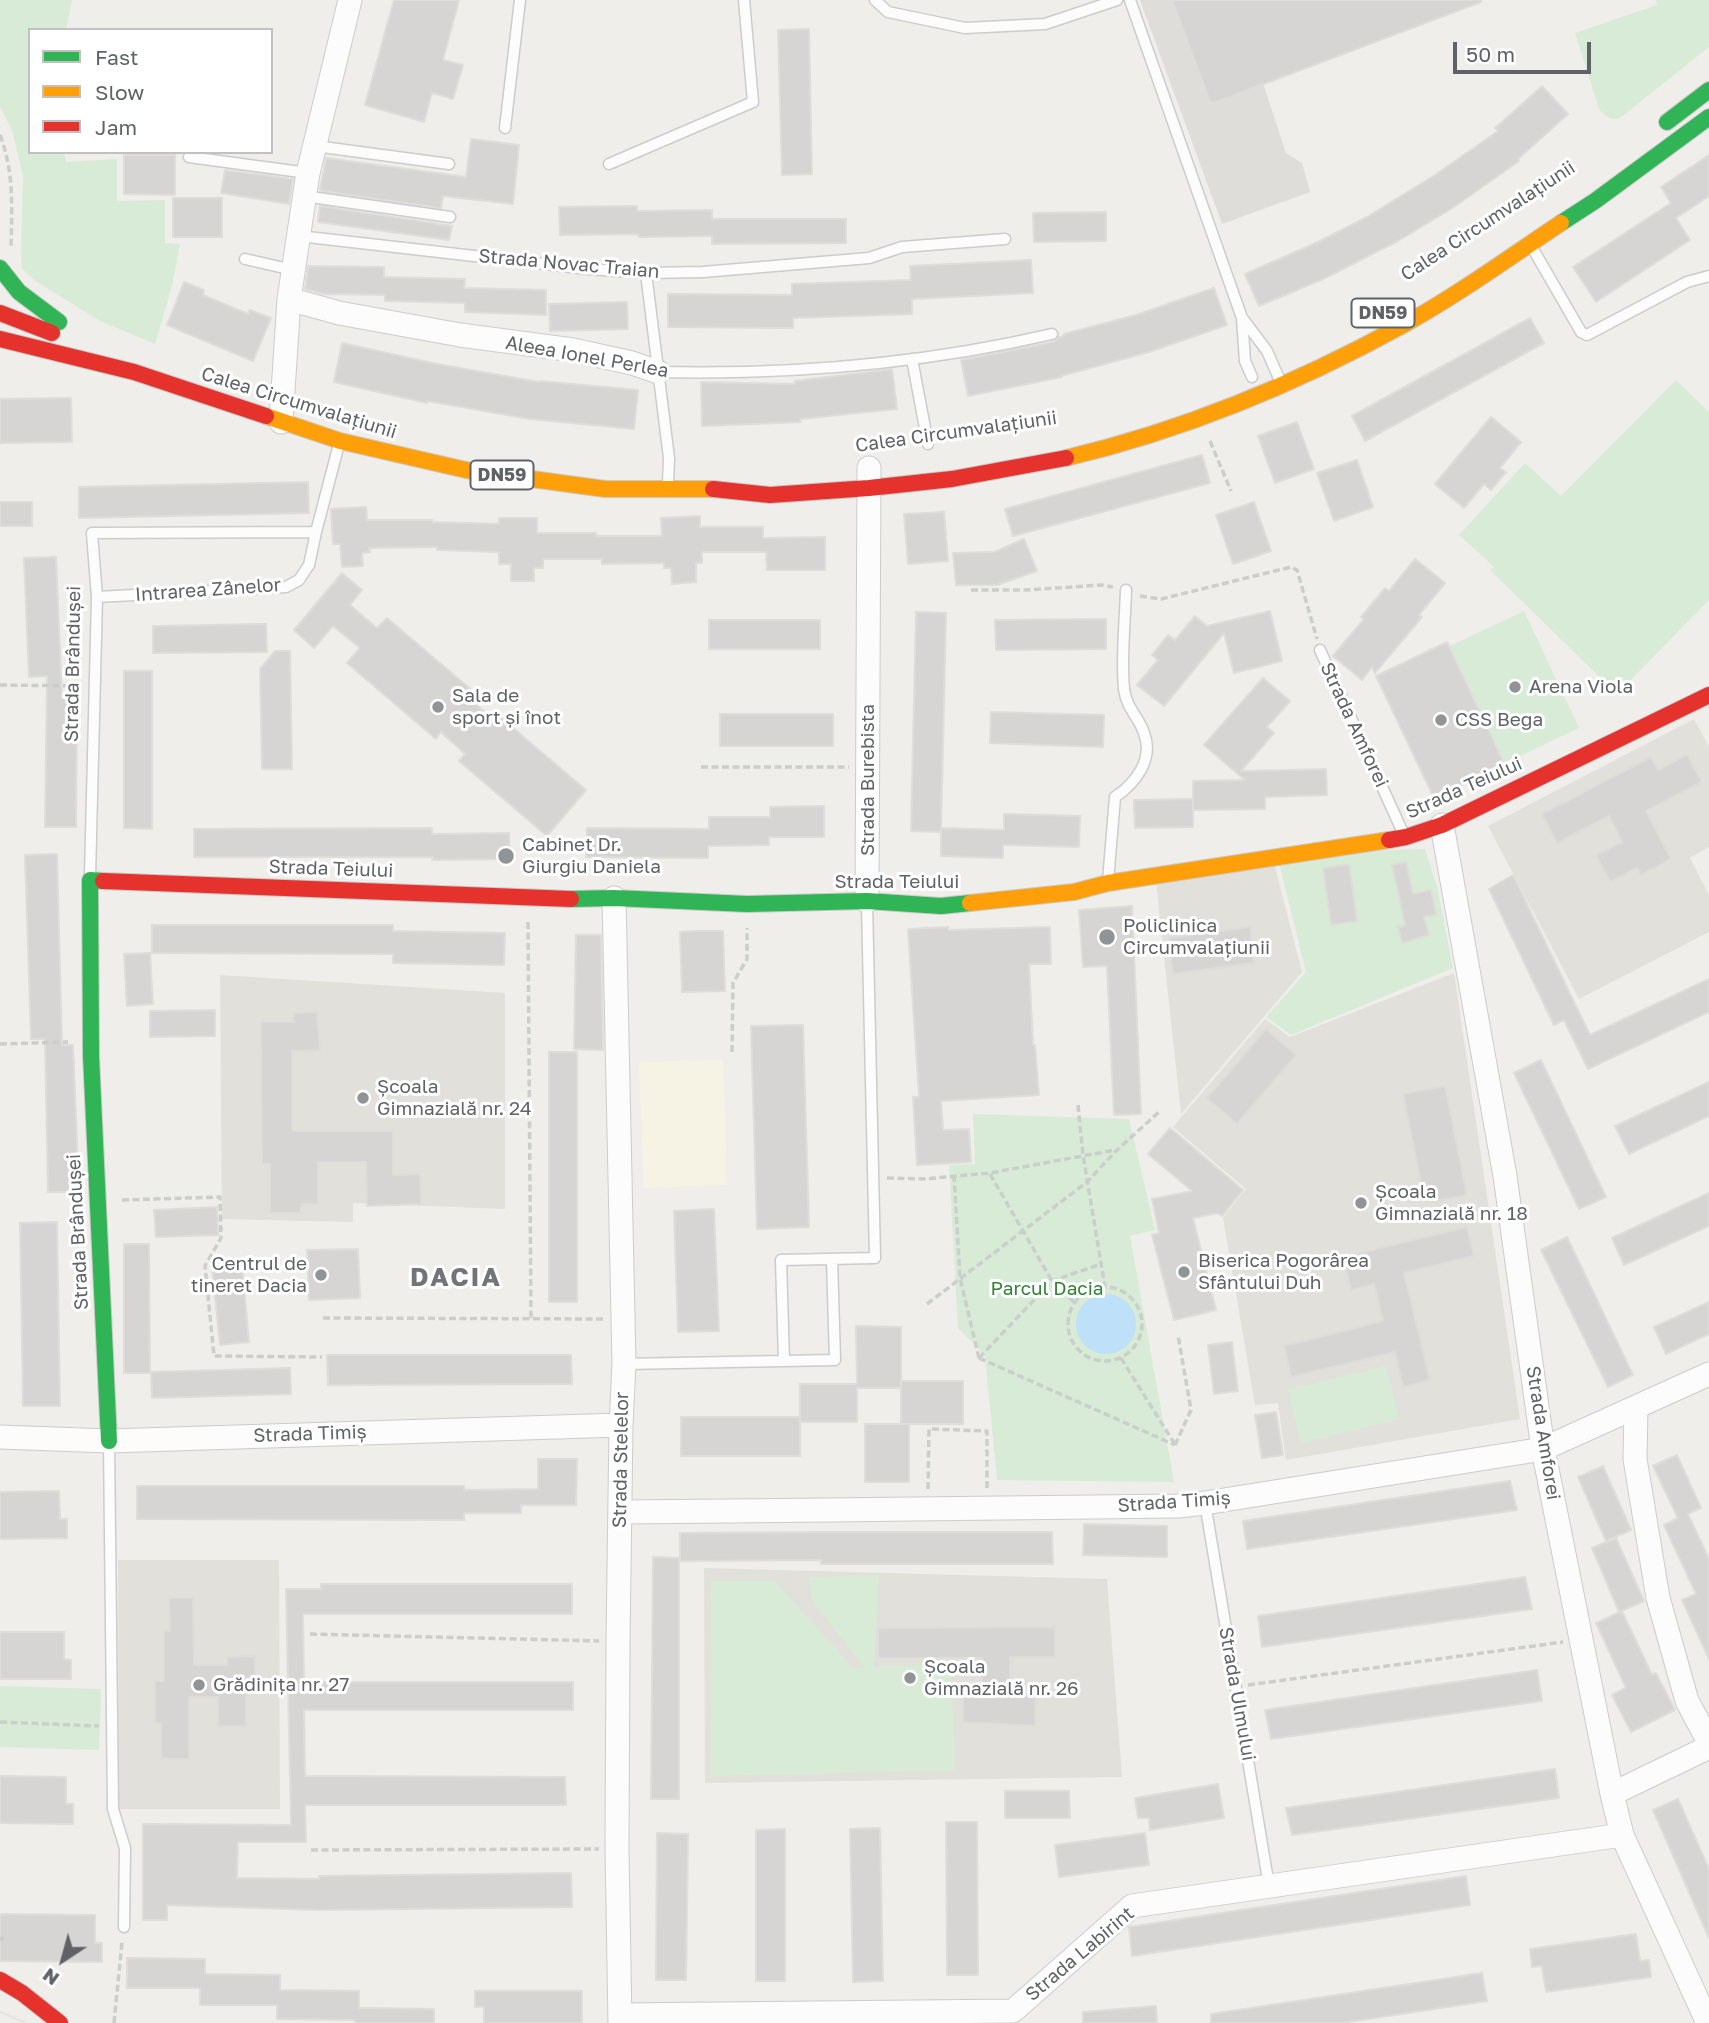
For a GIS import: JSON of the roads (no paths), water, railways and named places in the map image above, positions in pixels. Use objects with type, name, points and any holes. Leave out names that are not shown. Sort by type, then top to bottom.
[{"type":"main road","points":[[1654,131],[1709,90]]},
{"type":"main road","name":"Calea Circumvalațiunii","points":[[0,339],[134,372],[340,441],[466,470],[605,489],[704,488],[770,495],[868,473],[986,474],[1117,446],[1282,386],[1347,355],[1407,323],[1531,245],[1709,117]]},
{"type":"main road","points":[[0,268],[23,297],[68,328]]},
{"type":"main road","name":"Calea Circumvalațiunii","points":[[0,313],[90,346],[134,372]]},
{"type":"main road","points":[[1246,379],[1291,359]]},
{"type":"main road","name":"Calea Circumvalațiunii","points":[[704,488],[756,478]]},
{"type":"main road","name":"Strada Teiului","points":[[90,880],[747,904],[867,901],[941,906],[1074,892],[1108,883],[1406,837],[1442,825],[1703,697]]},
{"type":"main road","name":"Strada Brândușei","points":[[90,880],[91,1042],[109,1441]]},
{"type":"main road","points":[[0,1980],[22,1993],[60,2023]]},
{"type":"main road","points":[[0,1998],[51,2023]]},
{"type":"street","points":[[281,422],[289,299],[304,196],[350,0]]},
{"type":"street","name":"Aleea Ionel Perlea","points":[[289,299],[339,313],[460,335],[573,350],[659,372]]},
{"type":"street","name":"Strada Burebista","points":[[867,901],[868,473]]},
{"type":"street","name":"Strada Amforei","points":[[1442,825],[1505,1176],[1543,1449],[1612,1794],[1622,1835],[1709,2023]]},
{"type":"street","name":"Strada Stelelor","points":[[614,898],[624,1319],[618,1642],[620,2019]]},
{"type":"street","name":"Strada Timiș","points":[[620,1512],[988,1509],[1178,1506],[1205,1503],[1543,1449],[1709,1374]]},
{"type":"street","points":[[1612,1794],[1709,1745],[1687,1701],[1658,1598],[1635,1459],[1636,1407]]},
{"type":"street","name":"Strada Timiș","points":[[0,1437],[109,1441],[621,1425]]},
{"type":"street","name":"Strada Labirint","points":[[620,2019],[1013,2011],[1132,1906],[1622,1835]]},
{"type":"lane","points":[[505,128],[520,0]]},
{"type":"lane","points":[[609,164],[753,102],[744,0]]},
{"type":"lane","points":[[875,0],[888,12],[965,28],[1045,24],[1117,0]]},
{"type":"lane","points":[[1130,0],[1242,318],[1246,379]]},
{"type":"lane","points":[[315,146],[449,164]]},
{"type":"lane","points":[[189,157],[308,173]]},
{"type":"lane","points":[[304,196],[450,217]]},
{"type":"lane","name":"Strada Novac Traian","points":[[299,236],[607,271],[646,273],[703,272],[869,258],[902,247],[1005,239]]},
{"type":"lane","points":[[1531,245],[1581,332],[1587,335],[1686,282],[1709,276]]},
{"type":"lane","points":[[245,259],[293,270]]},
{"type":"lane","points":[[646,273],[669,458],[668,489]]},
{"type":"lane","points":[[1242,318],[1266,351],[1282,386]]},
{"type":"lane","name":"Aleea Ionel Perlea","points":[[659,372],[766,372],[848,366],[974,350],[1052,334]]},
{"type":"lane","points":[[912,359],[929,444]]},
{"type":"lane","name":"Intrarea Zânelor","points":[[97,597],[286,587],[299,580],[313,551],[340,441]]},
{"type":"lane","name":"Strada Brândușei","points":[[90,880],[97,597],[92,533],[316,532]]},
{"type":"lane","points":[[1108,883],[1115,797],[1129,788],[1147,753],[1144,733],[1128,707],[1125,694],[1123,678],[1126,590]]},
{"type":"lane","name":"Strada Amforei","points":[[1320,650],[1406,837]]},
{"type":"lane","name":"Strada Burebista","points":[[784,1360],[781,1260],[875,1258],[867,901]]},
{"type":"lane","points":[[624,1364],[835,1360],[832,1259]]},
{"type":"lane","name":"Strada Brândușei","points":[[109,1441],[113,1809],[125,1848],[124,1927]]},
{"type":"lane","name":"Strada Ulmului","points":[[1205,1503],[1269,1886]]},
{"type":"water","points":[[1100,1294],[1112,1294],[1131,1307],[1136,1324],[1134,1336],[1123,1349],[1112,1354],[1100,1354],[1081,1341],[1076,1330],[1076,1318],[1089,1299]]},
{"type":"tram line","points":[[0,2012],[26,2023]]},
{"type":"place","name":"Arena Viola","points":[[1515,687]]},
{"type":"place","name":"Sala de sport și înot","points":[[438,707]]},
{"type":"place","name":"CSS Bega","points":[[1441,720]]},
{"type":"place","name":"Cabinet Dr. Giurgiu Daniela","points":[[506,856]]},
{"type":"place","name":"Policlinica Circumvalațiunii","points":[[1107,937]]},
{"type":"place","name":"Școala Gimnazială nr. 24","points":[[363,1098]]},
{"type":"place","name":"Școala Gimnazială nr. 18","points":[[1361,1203]]},
{"type":"place","name":"Biserica Pogorârea Sfântului Duh","points":[[1184,1272]]},
{"type":"place","name":"Centrul de tineret Dacia","points":[[321,1275]]},
{"type":"place","name":"Școala Gimnazială nr. 26","points":[[910,1678]]},
{"type":"place","name":"Grădinița nr. 27","points":[[199,1685]]},
{"type":"district","name":"DACIA","points":[[456,1278]]},
{"type":"park label","name":"Parcul Dacia","points":[[1047,1289]]}]
